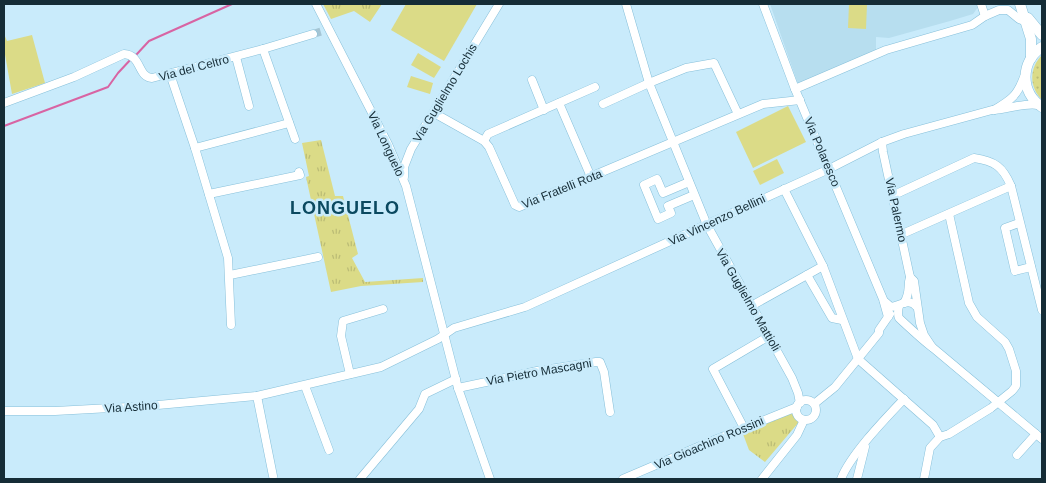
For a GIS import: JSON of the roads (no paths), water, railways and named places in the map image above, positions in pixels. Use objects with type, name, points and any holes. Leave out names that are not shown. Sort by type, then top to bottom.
[{"type":"main road","points":[[1021,7],[1032,44],[1031,58],[1025,75],[1029,93],[1040,106]]},
{"type":"main road","points":[[1021,7],[1042,35]]},
{"type":"main road","points":[[1031,58],[1042,47]]},
{"type":"street","name":"Via Longuelo","points":[[316,4],[326,30],[388,144],[406,186],[458,388],[490,479]]},
{"type":"street","name":"Via Guglielmo Lochis","points":[[406,186],[404,167],[411,149],[499,4]]},
{"type":"street","name":"Via Guglielmo Mattioli","points":[[626,4],[649,83],[694,195],[725,260],[753,305],[792,378],[798,393],[798,405]]},
{"type":"street","name":"Via Polaresco","points":[[763,4],[795,89],[888,317]]},
{"type":"street","points":[[981,4],[985,16]]},
{"type":"street","points":[[795,89],[886,50],[972,25],[1001,7],[1008,10],[1018,19],[1027,22]]},
{"type":"street","name":"Via del Celtro","points":[[4,103],[74,77],[119,56],[132,56],[143,74],[148,78],[263,50],[314,34]]},
{"type":"street","points":[[263,50],[294,139]]},
{"type":"street","points":[[236,57],[249,106]]},
{"type":"street","points":[[603,104],[686,68],[714,63],[738,114]]},
{"type":"street","points":[[170,74],[195,148],[228,258],[231,325]]},
{"type":"street","name":"Via Vincenzo Bellini","points":[[444,336],[454,328],[525,308],[829,169],[882,142],[904,134],[992,110],[1011,100],[1017,94],[1025,75]]},
{"type":"street","points":[[532,80],[544,110]]},
{"type":"street","points":[[434,113],[484,141],[488,134],[595,88]]},
{"type":"street","name":"Via Fratelli Rota","points":[[484,141],[489,147],[514,205],[517,207],[763,104],[800,100]]},
{"type":"street","points":[[560,104],[591,177]]},
{"type":"street","name":"Via Vincenzo Bellini","points":[[992,110],[1005,110],[1024,104],[1040,106]]},
{"type":"street","points":[[195,148],[289,123]]},
{"type":"street","name":"Via Palermo","points":[[882,142],[894,195],[900,235],[910,277],[914,281],[918,310]]},
{"type":"street","points":[[388,144],[396,156],[401,158],[404,158],[411,149]]},
{"type":"street","points":[[894,195],[974,158],[985,159],[996,164],[1006,174],[1011,186],[1042,310]]},
{"type":"street","points":[[209,194],[299,173]]},
{"type":"street","points":[[689,182],[663,193],[657,179],[644,185],[658,219],[671,213],[668,206],[694,195]]},
{"type":"street","points":[[900,235],[1011,186]]},
{"type":"street","points":[[784,189],[823,266],[858,359],[932,425],[940,436]]},
{"type":"street","points":[[924,479],[930,448],[940,436],[949,434],[998,403],[1016,386],[1014,362],[1005,342],[977,317],[969,303],[949,214]]},
{"type":"street","points":[[1019,223],[1005,228],[1015,271],[1031,267]]},
{"type":"street","points":[[230,275],[318,257]]},
{"type":"street","points":[[753,305],[823,266]]},
{"type":"street","points":[[807,274],[832,318],[842,320]]},
{"type":"street","name":"Via Palermo","points":[[902,304],[909,294],[908,282],[910,277]]},
{"type":"street","points":[[882,299],[890,307],[911,302],[918,310],[922,329],[932,346],[1039,436],[1017,455]]},
{"type":"street","points":[[811,402],[816,411],[809,420],[804,420],[797,415],[798,405],[811,402],[835,387],[879,333],[888,317],[902,304]]},
{"type":"street","points":[[902,304],[898,313],[925,343],[930,347],[932,346]]},
{"type":"street","points":[[350,374],[340,336],[343,321],[382,309]]},
{"type":"street","points":[[879,333],[882,333],[892,322],[914,321],[918,310]]},
{"type":"street","name":"Via Astino","points":[[4,411],[64,411],[257,396],[381,367],[444,336]]},
{"type":"street","points":[[744,428],[713,369],[769,336]]},
{"type":"street","name":"Via Pietro Mascagni","points":[[458,388],[537,370],[600,362],[604,369],[610,412]]},
{"type":"street","name":"Via Guglielmo Mattioli","points":[[792,378],[811,402]]},
{"type":"street","points":[[360,479],[419,409],[425,394],[456,379]]},
{"type":"street","points":[[306,386],[329,450]]},
{"type":"street","points":[[257,396],[273,476]]},
{"type":"street","points":[[841,479],[866,442],[904,399]]},
{"type":"street","name":"Via Gioachino Rossini","points":[[623,479],[798,405]]},
{"type":"street","points":[[762,479],[797,435],[804,420]]},
{"type":"street","points":[[857,479],[866,442]]},
{"type":"street","points":[[768,471],[773,479]]},
{"type":"waterway","points":[[136,55],[149,41],[232,4]]},
{"type":"waterway","points":[[4,126],[108,87],[132,58]]},
{"type":"tunnel","points":[[313,34],[323,31]]},
{"type":"district","name":"LONGUELO","points":[[345,208]]}]
